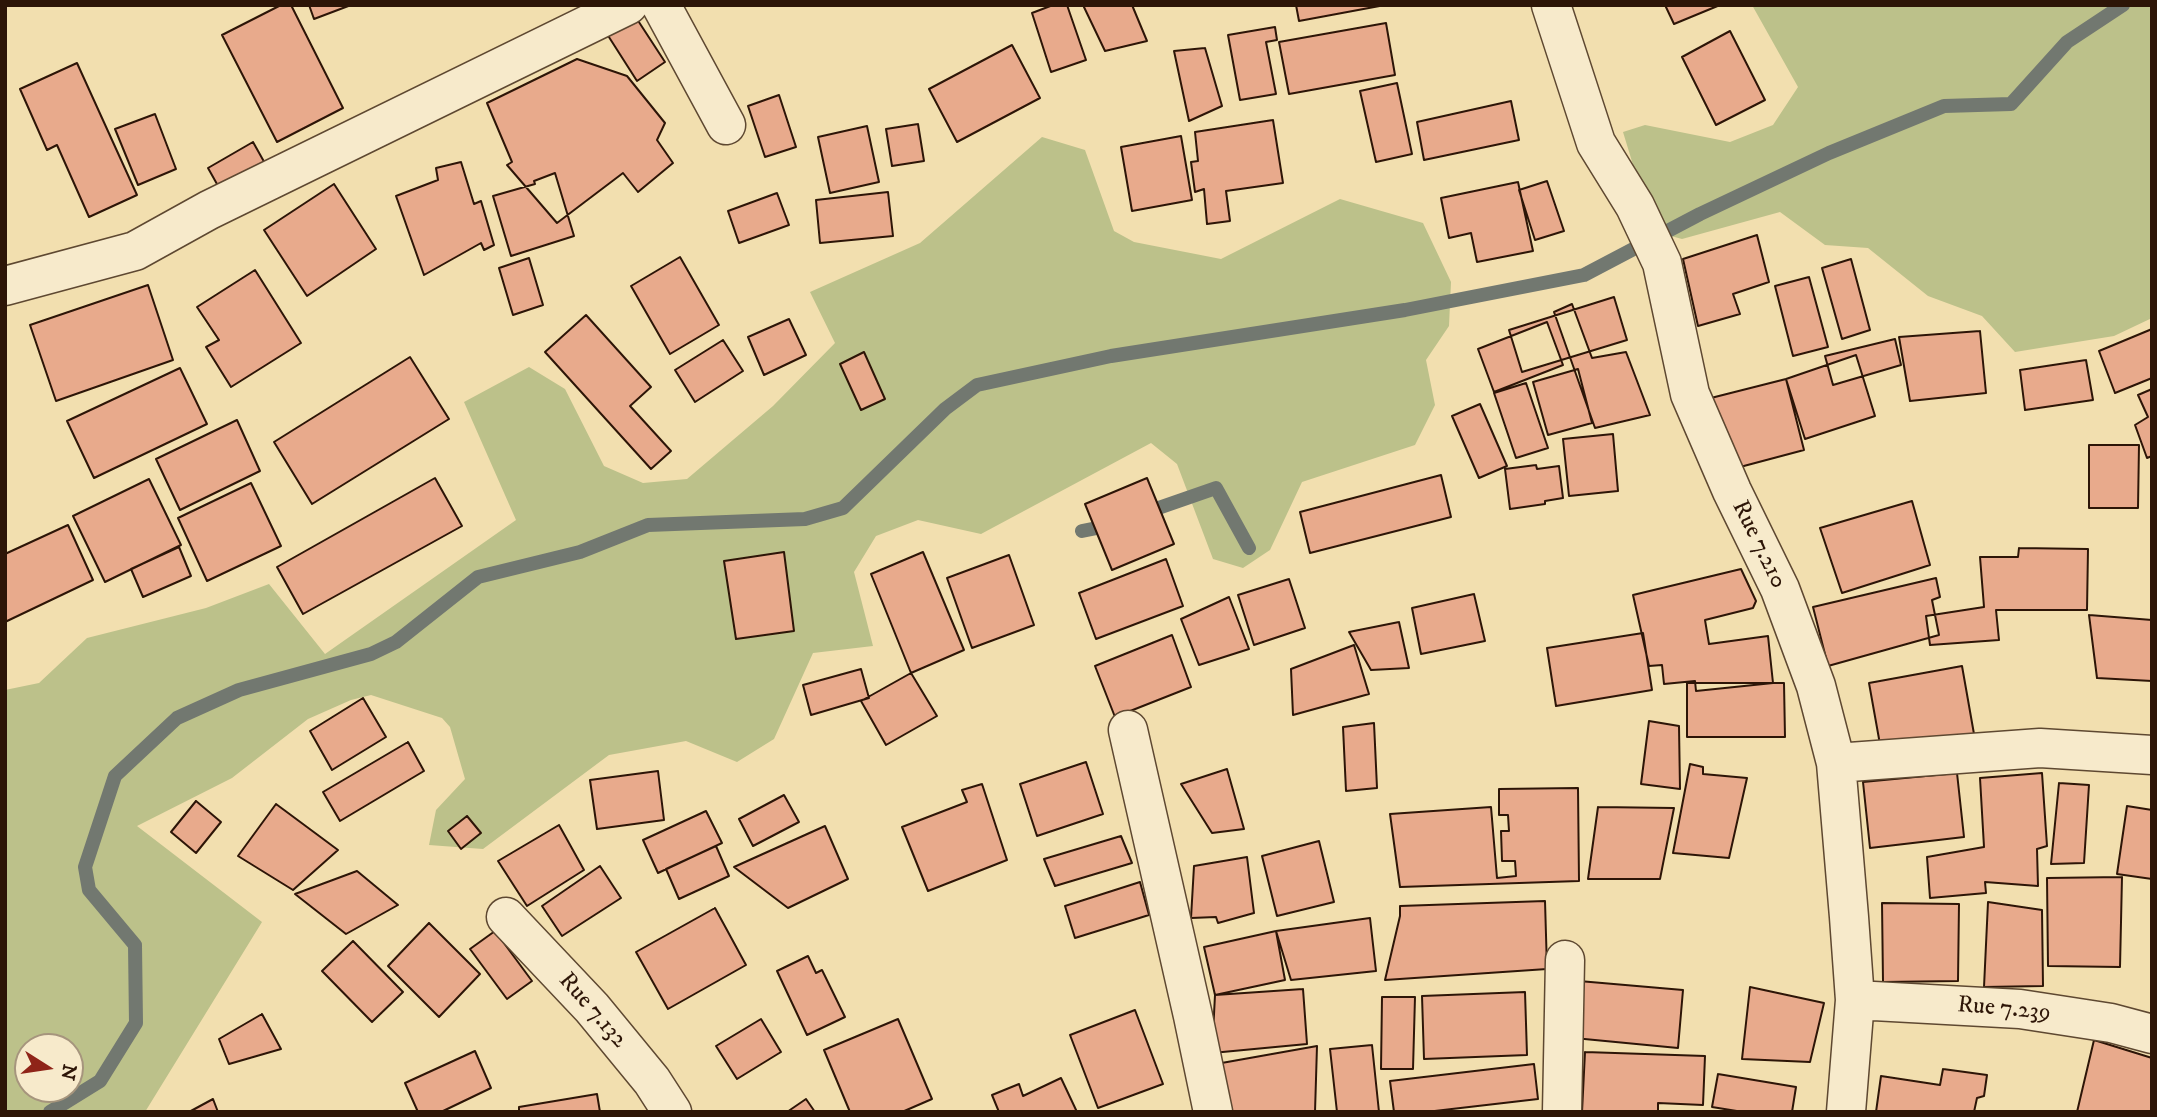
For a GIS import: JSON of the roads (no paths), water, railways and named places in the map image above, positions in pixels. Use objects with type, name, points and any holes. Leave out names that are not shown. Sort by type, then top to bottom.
[{"type":"street","points":[[5,286],[135,251],[209,210],[628,5]]},
{"type":"street","points":[[662,5],[726,125]]},
{"type":"street","name":"Rue 7.210","points":[[1551,5],[1596,143],[1635,206],[1662,262],[1690,394],[1732,491],[1780,589],[1816,686],[1836,763],[1855,1000],[1846,1112]]},
{"type":"street","points":[[1128,730],[1213,1112]]},
{"type":"street","points":[[1836,763],[2040,748],[2152,755]]},
{"type":"street","name":"Rue 7.132","points":[[506,917],[592,1008],[652,1081],[672,1112]]},
{"type":"street","points":[[1562,1112],[1565,960]]},
{"type":"street","name":"Rue 7.239","points":[[1855,1000],[2020,1009],[2111,1023],[2152,1034]]},
{"type":"waterway","points":[[50,1112],[100,1081],[136,1023],[135,945],[89,890],[85,867],[115,776],[177,718],[239,690],[371,654],[396,642],[478,577],[580,552],[648,525],[805,519],[843,508],[945,409],[977,385],[1111,356],[1405,310],[1584,275],[1700,214],[1829,153],[1944,106],[2011,104],[2067,42],[2123,5]]},
{"type":"waterway","points":[[1144,513],[1216,488],[1249,548]]},
{"type":"waterway","points":[[1082,531],[1112,525]]}]
